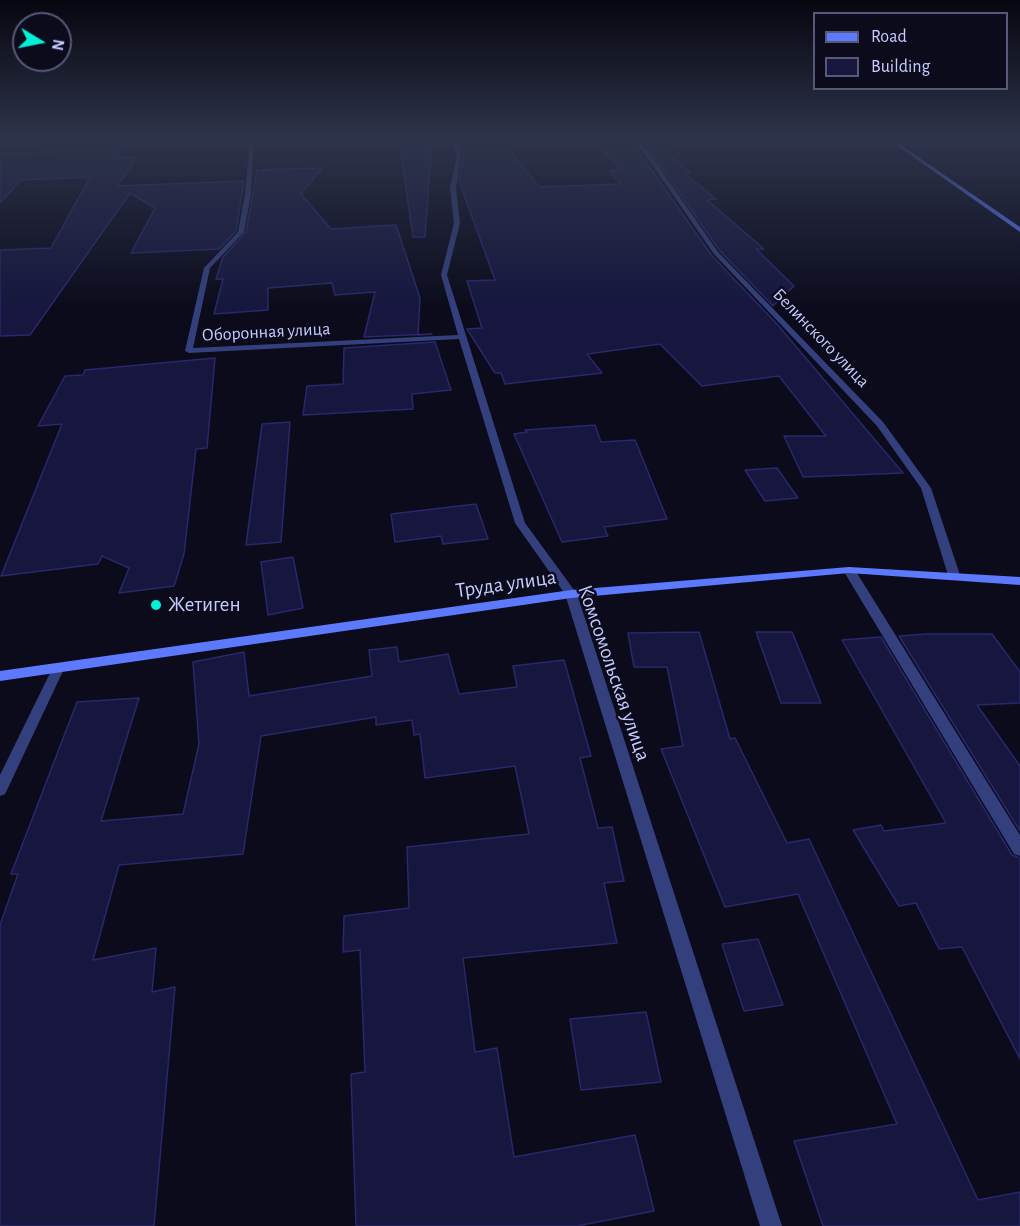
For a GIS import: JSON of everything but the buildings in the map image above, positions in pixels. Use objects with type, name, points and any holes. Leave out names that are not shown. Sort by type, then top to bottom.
[{"type":"street","name":"Оборонная улица","points":[[248,196],[241,232],[207,268],[189,351],[464,337]]},
{"type":"street","name":"Комсомольская улица","points":[[454,196],[457,223],[444,275],[490,429],[520,523],[571,594],[771,1226]]},
{"type":"street","name":"Белинского улица","points":[[676,196],[716,253],[886,433],[926,488],[954,575]]},
{"type":"street","points":[[972,196],[1020,230]]},
{"type":"street","points":[[849,570],[1020,849]]},
{"type":"street","name":"Труда улица","points":[[0,676],[571,594],[849,570],[1020,581]]},
{"type":"street","points":[[0,790],[58,669]]},
{"type":"place","name":"Жетиген","points":[[156,605]]}]
